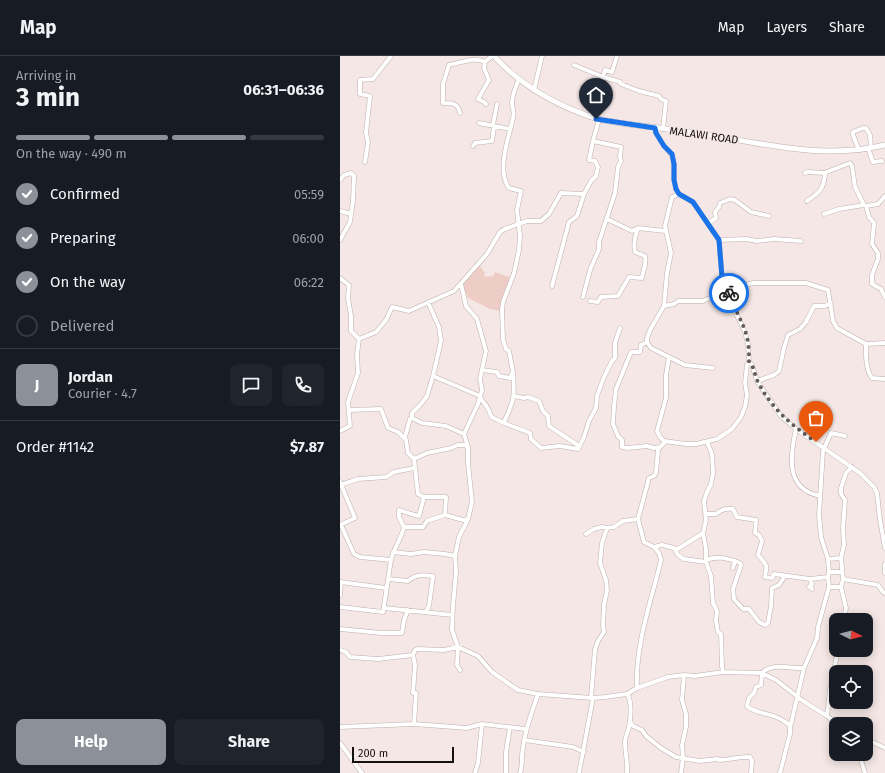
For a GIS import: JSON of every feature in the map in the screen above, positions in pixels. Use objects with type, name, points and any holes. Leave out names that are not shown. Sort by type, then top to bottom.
[{"type":"main road","name":"MALAWI ROAD","points":[[493,56],[509,72],[534,90],[557,103],[590,117],[822,152],[859,150],[885,145]]},
{"type":"street","points":[[366,162],[368,142],[366,133],[370,96],[360,94],[360,80],[373,80],[391,56]]},
{"type":"street","points":[[493,56],[485,62],[484,68],[489,80],[478,99],[488,104],[495,110]]},
{"type":"street","points":[[534,90],[542,56]]},
{"type":"street","points":[[590,117],[606,70],[612,72],[618,56]]},
{"type":"street","points":[[460,112],[456,105],[444,103],[443,84],[448,68],[450,65],[475,58],[481,59],[485,62]]},
{"type":"street","points":[[574,65],[603,77],[620,82],[621,84],[639,91],[659,96],[661,99],[666,101],[663,129]]},
{"type":"street","points":[[504,422],[513,403],[514,396],[513,372],[509,351],[506,349],[503,340],[502,309],[503,302],[514,273],[519,243],[517,210],[521,191],[509,188],[504,176],[504,167],[510,129],[514,117],[512,104],[515,88],[519,79]]},
{"type":"street","points":[[472,146],[475,143],[492,141],[497,104]]},
{"type":"street","points":[[552,286],[569,222],[577,216],[584,194],[591,181],[596,176],[598,167],[595,161],[589,160],[599,119]]},
{"type":"street","points":[[479,123],[510,129]]},
{"type":"street","points":[[655,128],[656,133],[664,146],[672,154],[675,186],[679,194],[693,202],[719,240],[722,277],[732,305],[745,332],[748,344],[749,362],[747,365],[745,383],[747,395],[741,417],[732,429],[717,439],[696,444],[666,441],[660,438],[656,430],[666,398],[666,376],[669,357]]},
{"type":"street","points":[[859,150],[853,132],[866,128],[870,135],[870,148],[873,162],[882,161]]},
{"type":"street","points":[[583,297],[590,270],[599,249],[599,242],[615,192],[621,161],[621,147],[593,141]]},
{"type":"street","points":[[805,173],[824,173],[850,163],[852,166],[855,187],[869,217],[874,223],[872,244],[878,253],[878,259],[872,275],[872,284],[881,289],[885,298]]},
{"type":"street","points":[[340,180],[344,175],[351,173],[354,176],[350,222],[340,240]]},
{"type":"street","points":[[807,201],[818,194],[823,183],[825,182],[826,174],[824,173]]},
{"type":"street","points":[[359,340],[376,332],[386,320],[392,307],[409,311],[454,291],[487,254],[500,232],[528,221],[541,221],[549,214],[561,193],[584,194]]},
{"type":"street","points":[[679,194],[672,197],[666,219],[665,231],[671,253],[667,273],[664,306],[650,330],[647,342],[650,348],[685,365],[713,368]]},
{"type":"street","points":[[824,214],[839,209],[878,204],[885,196]]},
{"type":"street","points":[[709,224],[716,218],[715,212],[720,203],[730,199],[733,199],[751,212],[769,216]]},
{"type":"street","points":[[340,211],[351,214]]},
{"type":"street","points":[[607,219],[632,231],[638,228],[665,231]]},
{"type":"street","points":[[590,301],[598,302],[606,296],[618,296],[629,277],[642,278],[646,265],[646,258],[645,256],[635,252],[635,236],[638,228]]},
{"type":"street","points":[[719,240],[746,239],[757,241],[774,239],[801,241]]},
{"type":"street","points":[[340,278],[349,285],[348,298],[351,316],[351,331],[359,340],[357,354],[358,373],[350,394],[350,426],[340,431]]},
{"type":"street","points":[[664,306],[674,304],[678,301],[703,302],[710,298],[721,298],[726,296],[728,291],[753,284],[806,283],[828,290],[833,321],[837,328],[866,344],[885,343]]},
{"type":"street","points":[[460,670],[457,665],[458,646],[452,630],[456,572],[455,556],[459,537],[468,519],[472,502],[468,447],[464,434],[478,404],[482,390],[480,379],[486,351],[477,319],[466,306],[461,284]]},
{"type":"street","points":[[428,302],[439,327],[441,341],[427,396],[412,412],[412,418],[405,437],[408,453],[414,459],[418,494],[424,497],[446,497],[445,515]]},
{"type":"street","points":[[757,381],[774,375],[779,371],[788,335],[800,328],[806,322],[814,306],[831,304]]},
{"type":"street","points":[[480,396],[480,401],[493,417],[530,433],[531,439],[541,448],[560,446],[578,449],[596,408],[597,396],[604,377],[615,358],[615,343],[620,328]]},
{"type":"street","points":[[647,342],[641,345],[640,352],[631,352],[618,382],[613,424],[618,436],[622,440],[622,447],[660,447]]},
{"type":"street","points":[[866,344],[868,370],[870,376],[872,378],[885,379]]},
{"type":"street","points":[[749,362],[752,365],[757,381],[779,412],[796,429],[867,479],[876,490],[885,548]]},
{"type":"street","points":[[482,370],[498,372],[499,376],[508,378],[510,378],[513,372]]},
{"type":"street","points":[[433,376],[480,396]]},
{"type":"street","points":[[514,396],[524,398],[528,397],[539,401],[543,411],[548,416],[549,426],[579,446]]},
{"type":"street","points":[[349,410],[381,409],[388,428],[405,437]]},
{"type":"street","points":[[412,418],[422,423],[446,426],[464,434]]},
{"type":"street","points":[[796,429],[791,456],[794,478],[800,487],[807,492],[820,496]]},
{"type":"street","points":[[780,773],[783,768],[790,734],[790,725],[792,724],[804,668],[817,638],[818,627],[829,586],[828,558],[821,537],[818,515],[824,451],[831,433],[845,436]]},
{"type":"street","points":[[637,688],[635,674],[639,648],[661,560],[659,553],[654,547],[644,542],[638,519],[649,478],[654,476],[656,473],[658,450],[666,441]]},
{"type":"street","points":[[707,442],[712,454],[713,473],[711,484],[704,501],[706,520],[704,533],[706,561],[710,576],[713,603],[717,611],[716,626],[718,632],[721,634],[723,672]]},
{"type":"street","points":[[414,459],[427,453],[458,445],[465,445],[468,447]]},
{"type":"street","points":[[845,613],[846,608],[841,587],[843,579],[841,558],[844,545],[843,529],[845,500],[841,494],[841,488],[846,474],[852,467]]},
{"type":"street","points":[[390,560],[360,557],[354,554],[341,525],[355,518],[340,484],[366,478],[386,477],[394,472],[414,468]]},
{"type":"street","points":[[340,607],[383,612],[390,560],[401,538],[404,527],[399,517],[399,510],[411,515],[419,516],[424,497]]},
{"type":"street","points":[[705,514],[716,514],[722,509],[728,508],[732,509],[737,517],[756,520],[755,533],[761,537],[762,544],[758,554],[766,566],[765,577],[772,578],[774,574],[777,574],[810,579],[842,572]]},
{"type":"street","points":[[404,527],[423,526],[427,521],[445,515],[463,520],[468,519]]},
{"type":"street","points":[[586,534],[594,529],[614,527],[623,521],[638,519]]},
{"type":"street","points":[[579,773],[584,752],[592,698],[595,649],[604,632],[604,605],[607,590],[606,580],[600,563],[602,543],[607,528]]},
{"type":"street","points":[[676,550],[704,533]]},
{"type":"street","points":[[654,547],[662,545],[674,548],[678,555],[684,558],[706,561],[714,557],[740,563],[741,565],[733,589],[734,599],[743,609],[749,609],[759,622],[764,625],[768,623],[772,588],[779,585],[785,576]]},
{"type":"street","points":[[393,552],[411,554],[424,552],[455,556]]},
{"type":"street","points":[[828,558],[841,558]]},
{"type":"street","points":[[733,568],[735,561]]},
{"type":"street","points":[[885,564],[885,573]]},
{"type":"street","points":[[388,579],[408,581],[416,576],[433,576],[429,606],[426,612]]},
{"type":"street","points":[[810,579],[812,584],[809,587],[812,589]]},
{"type":"street","points":[[843,579],[878,585],[885,593]]},
{"type":"street","points":[[340,595],[340,582],[386,588]]},
{"type":"street","points":[[829,586],[841,587]]},
{"type":"street","points":[[384,608],[452,616]]},
{"type":"street","points":[[340,629],[381,633],[402,633],[404,620],[408,610]]},
{"type":"street","points":[[414,724],[416,693],[413,693],[416,665],[413,655],[417,649],[444,650],[458,646],[478,656],[492,672],[518,690],[538,694],[592,698],[627,694],[637,688],[668,677],[684,675],[695,676],[723,672],[762,673],[776,680],[827,716],[830,690],[837,657]]},
{"type":"street","points":[[340,650],[346,652],[350,657],[378,659],[413,655]]},
{"type":"street","points":[[790,725],[775,716],[758,712],[748,708],[747,706],[749,698],[754,694],[756,687],[761,685],[762,673],[766,669],[780,667],[804,668]]},
{"type":"street","points":[[681,773],[683,758],[682,745],[686,727],[686,714],[682,700],[684,675]]},
{"type":"street","points":[[520,773],[526,729],[538,694]]},
{"type":"street","points":[[627,694],[629,697],[630,722],[625,744],[628,764],[627,773]]},
{"type":"street","points":[[630,722],[633,726],[642,730],[646,736],[669,754],[699,761],[718,759],[727,760],[743,756],[750,757],[752,761],[751,773]]},
{"type":"street","points":[[340,727],[414,724],[467,728],[482,724],[526,729]]},
{"type":"street","points":[[475,773],[478,764],[482,724]]},
{"type":"street","points":[[506,773],[506,752],[510,727]]},
{"type":"street","points":[[524,740],[573,747],[584,752]]},
{"type":"street","points":[[873,742],[885,748]]},
{"type":"street","points":[[340,743],[362,773]]},
{"type":"street","points":[[861,761],[865,773]]},
{"type":"shaded area","points":[[479,265],[486,277],[493,276],[495,272],[512,278],[500,311],[490,309],[468,298],[462,284]]},
{"type":"way so far","points":[[729,293],[732,305],[745,332],[748,344],[749,362],[752,365],[757,381],[782,416],[796,429],[816,442]]},
{"type":"route","points":[[596,119],[655,128],[656,133],[664,146],[672,154],[676,189],[679,194],[693,202],[719,240],[722,277],[729,293]]}]
